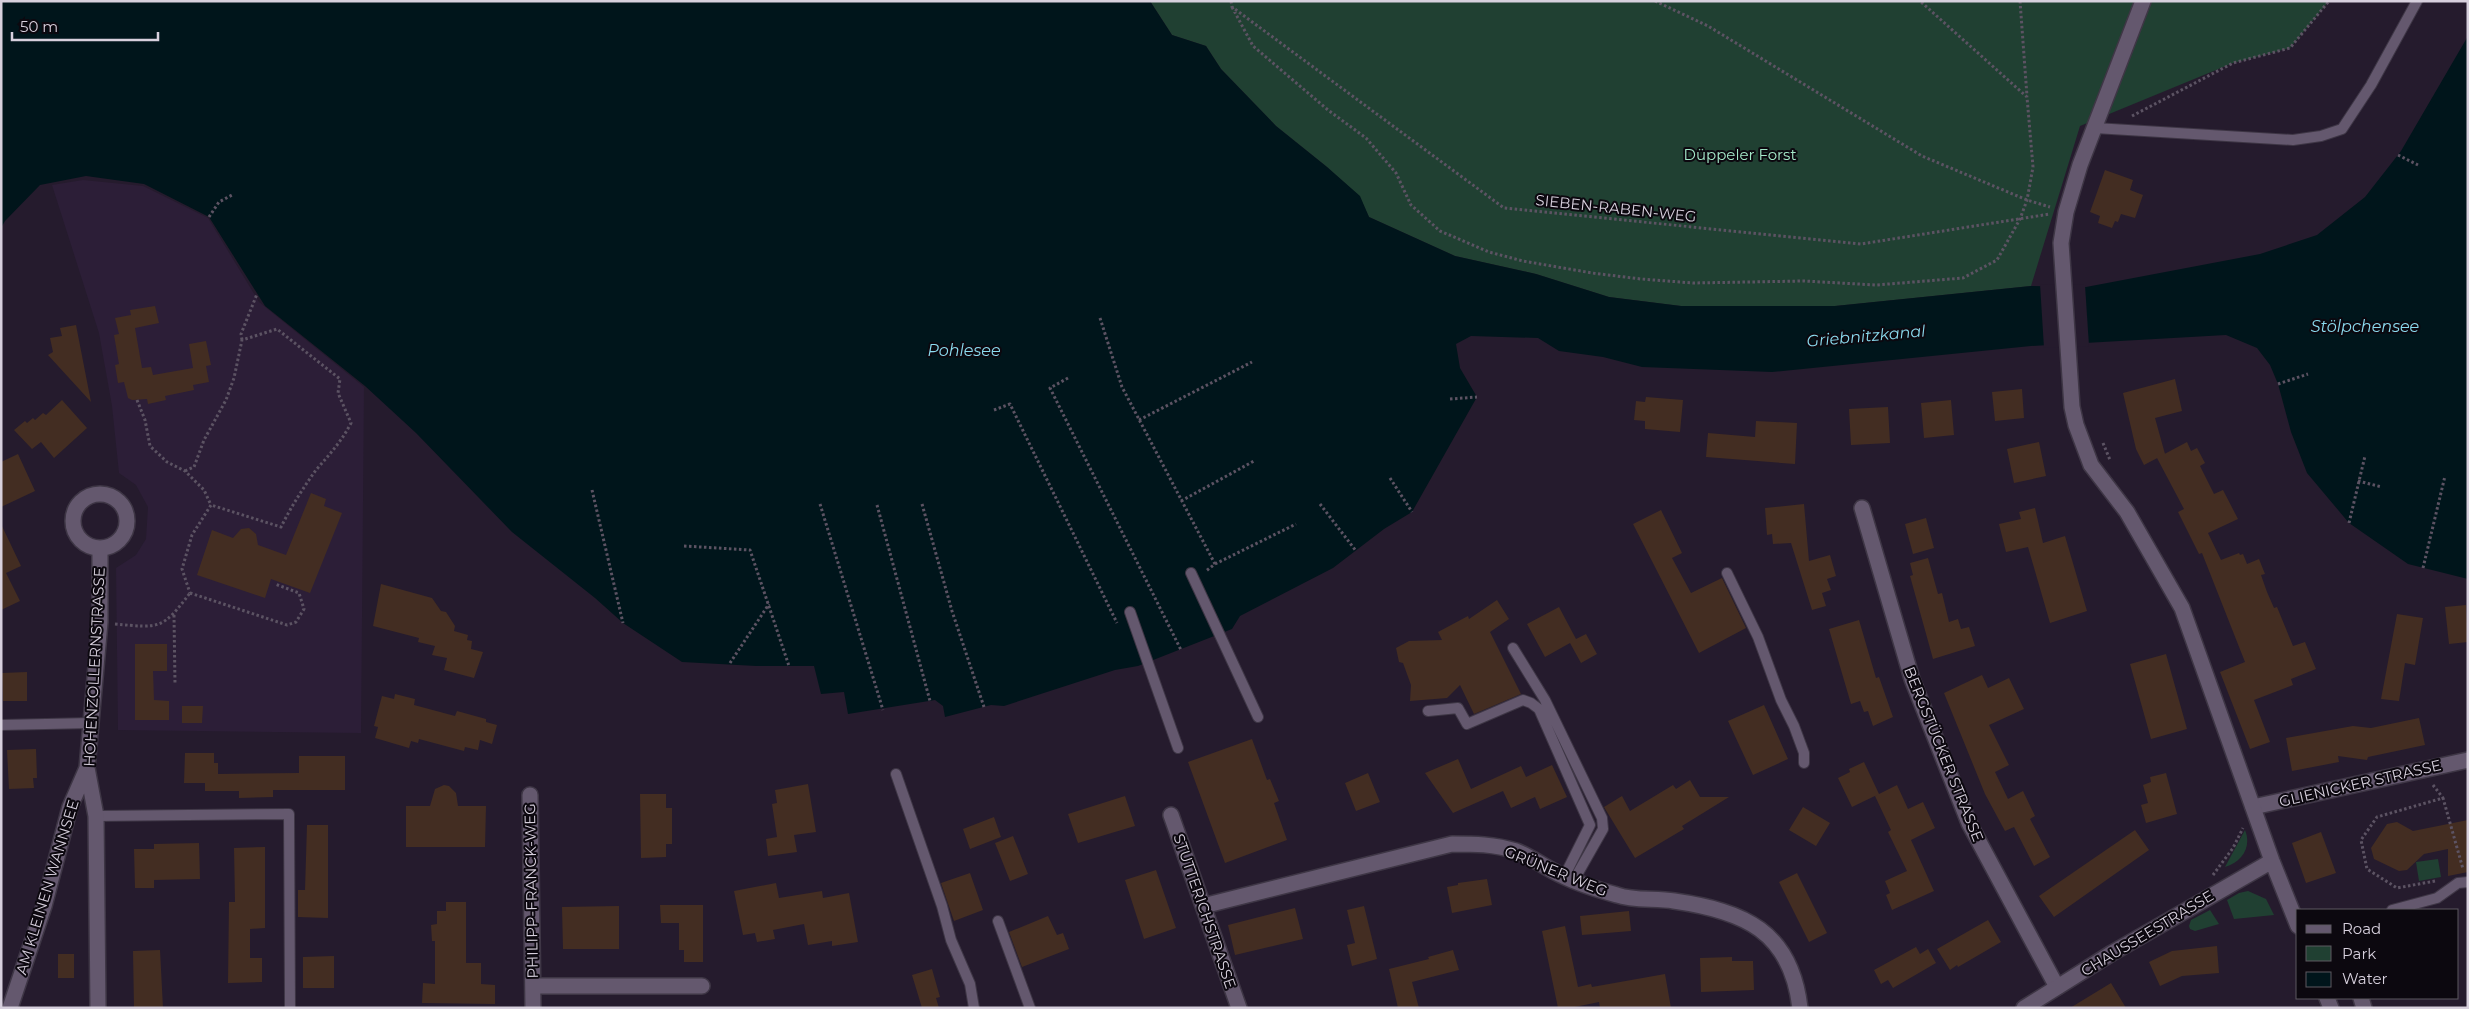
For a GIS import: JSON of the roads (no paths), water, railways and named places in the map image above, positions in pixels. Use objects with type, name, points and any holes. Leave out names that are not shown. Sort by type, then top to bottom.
[{"type":"street","points":[[2143,1],[2101,128],[2066,212],[2061,243],[2070,387],[2076,425],[2091,465],[2127,512],[2182,608],[2272,861],[2296,921]]},
{"type":"street","name":"BERGSTÜCKER STRASSE","points":[[1862,508],[1912,679],[1965,814],[2057,988]]},
{"type":"street","name":"HOHENZOLLERNSTRASSE","points":[[98,1008],[96,816],[87,768],[100,622],[100,548]]},
{"type":"street","name":"GLIENICKER STRASSE","points":[[2253,808],[2468,760]]},
{"type":"street","name":"AM KLEINEN WANNSEE","points":[[10,1008],[44,906],[70,807],[87,768]]},
{"type":"street","name":"PHILIPP-FRANCK-WEG","points":[[530,795],[533,1008]]},
{"type":"street","name":"STUTTERICHSTRASSE","points":[[1171,815],[1238,1008]]},
{"type":"street","name":"GRÜNER WEG","points":[[1203,906],[1452,844],[1485,844],[1517,852],[1569,879],[1619,896],[1673,900],[1720,909],[1759,928],[1773,940],[1791,965],[1800,1008]]},
{"type":"street","name":"CHAUSSEESTRASSE","points":[[2024,1008],[2112,953],[2272,861]]},
{"type":"street","name":"PHILIPP-FRANCK-WEG","points":[[533,986],[702,986]]},
{"type":"lane","points":[[2101,128],[2293,140],[2321,136],[2342,129],[2371,85],[2417,1]]},
{"type":"lane","points":[[1191,573],[1258,717]]},
{"type":"lane","points":[[1727,573],[1758,638],[1781,700],[1794,726],[1804,753],[1804,763]]},
{"type":"lane","points":[[1130,612],[1178,748]]},
{"type":"lane","points":[[1513,648],[1545,700],[1602,818],[1603,829],[1569,879]]},
{"type":"lane","points":[[1428,711],[1458,708],[1466,724],[1523,700],[1539,709],[1590,825],[1569,879]]},
{"type":"lane","points":[[1,725],[91,723]]},
{"type":"lane","points":[[896,774],[942,906],[951,940],[970,984],[974,1008]]},
{"type":"lane","points":[[96,816],[288,814],[290,1008]]},
{"type":"lane","points":[[2396,909],[2438,898],[2458,883],[2467,882]]},
{"type":"lane","points":[[998,921],[1030,1008]]},
{"type":"water","name":"Pohlesee","points":[[1,1],[1150,1],[1172,35],[1206,46],[1221,69],[1276,126],[1360,196],[1369,217],[1455,256],[1536,274],[1609,297],[1681,306],[1835,306],[2031,286],[2086,287],[2260,254],[2317,235],[2365,197],[2401,151],[2468,36],[2468,579],[2408,564],[2349,523],[2307,473],[2291,432],[2278,384],[2270,365],[2257,348],[2226,335],[2031,346],[1772,372],[1642,367],[1603,357],[1559,351],[1538,338],[1471,336],[1456,344],[1460,368],[1477,397],[1412,512],[1384,529],[1333,568],[1240,616],[1232,629],[1138,666],[1115,670],[1004,706],[991,705],[945,717],[943,706],[935,700],[848,714],[844,692],[821,694],[814,666],[756,666],[682,662],[623,623],[595,598],[512,532],[416,433],[365,386],[265,306],[209,217],[144,184],[86,176],[40,185],[5,221],[1,228]]},
{"type":"park label","name":"Düppeler Forst","points":[[1740,154]]},
{"type":"water label","name":"Stölpchensee","points":[[2365,326]]},
{"type":"water label","name":"Griebnitzkanal","points":[[1866,336]]}]
